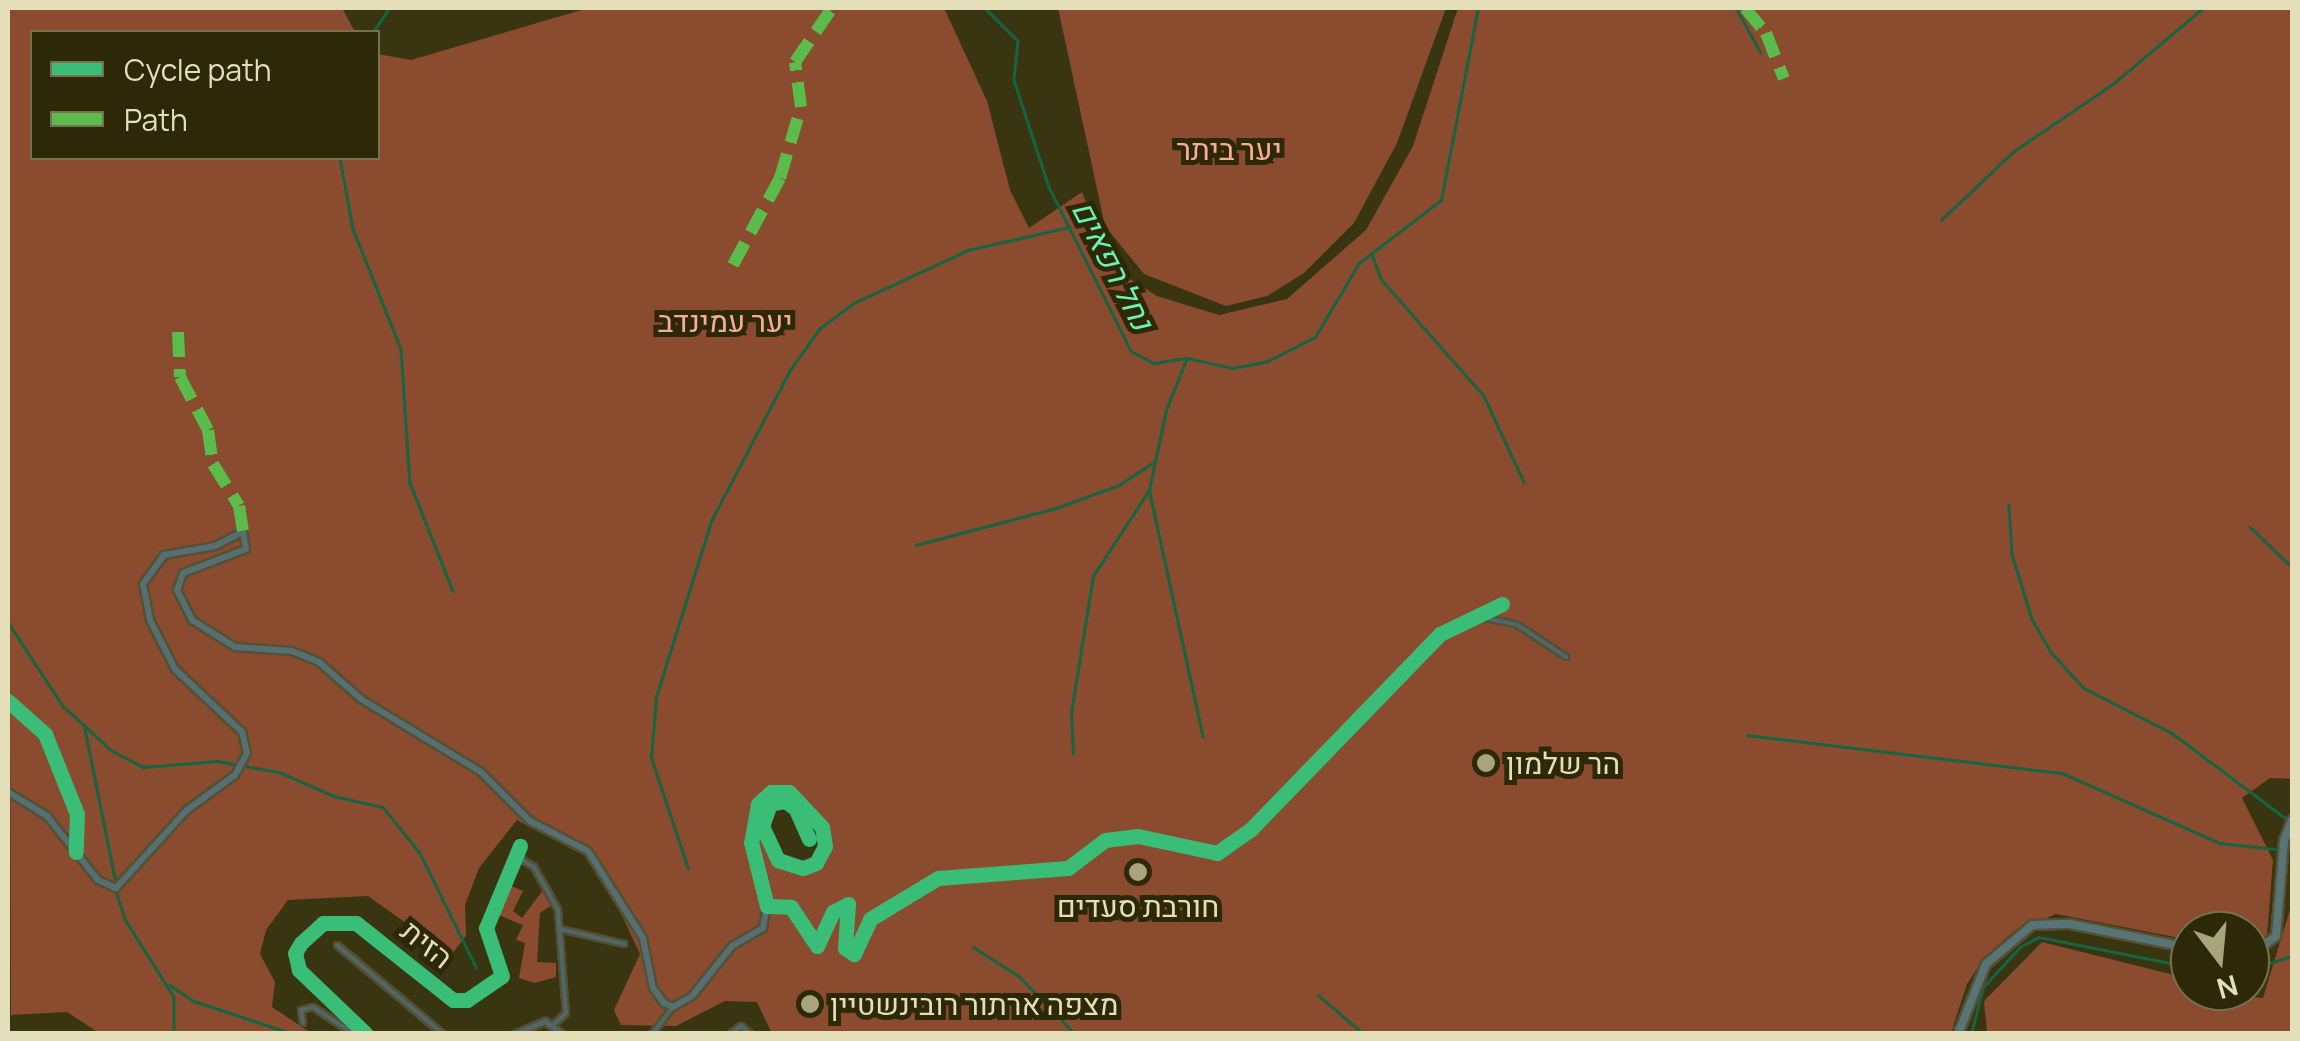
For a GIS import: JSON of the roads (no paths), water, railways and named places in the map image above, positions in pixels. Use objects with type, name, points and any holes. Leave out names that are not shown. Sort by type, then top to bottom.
[{"type":"main road","points":[[8,792],[47,816],[102,883],[124,886],[187,810],[244,762],[240,727],[175,669],[142,596],[147,572],[164,555],[215,546],[243,532],[250,546],[184,573],[177,584],[192,620],[235,647],[292,651],[319,662],[361,700],[481,772],[530,821],[588,850],[648,946],[653,988],[672,1007],[692,996],[732,946],[760,931],[767,906]]},
{"type":"main road","points":[[2270,940],[2276,936],[2284,841],[2292,820]]},
{"type":"main road","points":[[1958,1034],[1986,964],[2032,925],[2070,924],[2170,944]]},
{"type":"street","points":[[809,839],[796,808],[785,802],[770,804],[762,826],[778,860],[809,867],[823,852],[824,834],[793,794],[762,798],[751,842],[767,906],[794,909],[817,946],[833,912],[848,904],[845,948],[854,954],[870,919],[938,878],[1068,868],[1106,840],[1138,836],[1218,853],[1250,828],[1440,634],[1502,604]]},
{"type":"street","points":[[1474,616],[1516,624],[1566,657]]},
{"type":"street","points":[[8,701],[45,734],[77,814],[76,852]]},
{"type":"street","name":"הזית","points":[[366,1034],[299,970],[295,953],[301,943],[323,923],[356,923],[454,1000],[467,1000],[503,972],[486,928],[520,846]]},
{"type":"street","points":[[514,1034],[532,1024],[554,1024],[566,1013],[559,928],[551,894],[530,864],[515,858]]},
{"type":"street","points":[[559,928],[624,944]]},
{"type":"street","points":[[337,945],[443,1034]]},
{"type":"street","points":[[302,1023],[300,1010],[313,1007],[354,1034]]},
{"type":"street","points":[[652,1034],[672,1007]]},
{"type":"street","points":[[554,1024],[562,1034]]},
{"type":"street","points":[[730,1034],[742,1026],[750,1034]]},
{"type":"waterway","points":[[374,30],[389,8]]},
{"type":"waterway","name":"נחל רפאים","points":[[985,8],[1018,41],[1014,80],[1049,187],[1131,351],[1154,363],[1187,358],[1233,368],[1268,361],[1315,337],[1359,263],[1441,200],[1478,8]]},
{"type":"waterway","points":[[1736,8],[1761,53]]},
{"type":"waterway","points":[[1941,220],[2014,151],[2114,83],[2203,8]]},
{"type":"waterway","points":[[340,160],[353,229],[401,349],[410,483],[453,591]]},
{"type":"waterway","points":[[688,869],[651,758],[656,697],[711,521],[790,370],[820,328],[854,303],[968,250],[1069,227]]},
{"type":"waterway","points":[[1372,254],[1381,279],[1484,396],[1524,482]]},
{"type":"waterway","points":[[1073,754],[1071,713],[1093,576],[1149,490],[1166,410],[1186,360]]},
{"type":"waterway","points":[[916,545],[1056,508],[1119,485],[1154,462]]},
{"type":"waterway","points":[[1150,493],[1203,736]]},
{"type":"waterway","points":[[2009,505],[2012,554],[2032,619],[2052,653],[2084,688],[2172,733],[2288,820]]},
{"type":"waterway","points":[[2250,527],[2292,567]]},
{"type":"waterway","points":[[8,622],[63,706],[111,750],[143,767],[217,761],[279,772],[334,796],[383,807],[420,853],[476,967]]},
{"type":"waterway","points":[[85,729],[116,883]]},
{"type":"waterway","points":[[1747,735],[2062,773],[2220,843],[2292,851]]},
{"type":"waterway","points":[[116,891],[125,919],[174,997],[174,1034]]},
{"type":"waterway","points":[[1971,1034],[1983,987],[2020,947],[2039,937],[2170,963]]},
{"type":"waterway","points":[[973,947],[1019,976],[1075,1034]]},
{"type":"waterway","points":[[2270,963],[2292,956]]},
{"type":"waterway","points":[[170,985],[194,1001],[293,1034]]},
{"type":"waterway","points":[[1318,995],[1364,1034]]},
{"type":"place","name":"הר שלמון","points":[[1486,763]]},
{"type":"place","name":"חורבת סעדים","points":[[1138,872]]},
{"type":"place","name":"מצפה ארתור רובינשטיין","points":[[810,1004]]},
{"type":"park label","name":"יער ביתר","points":[[1229,149]]},
{"type":"park label","name":"יער עמינדב","points":[[725,321]]}]
